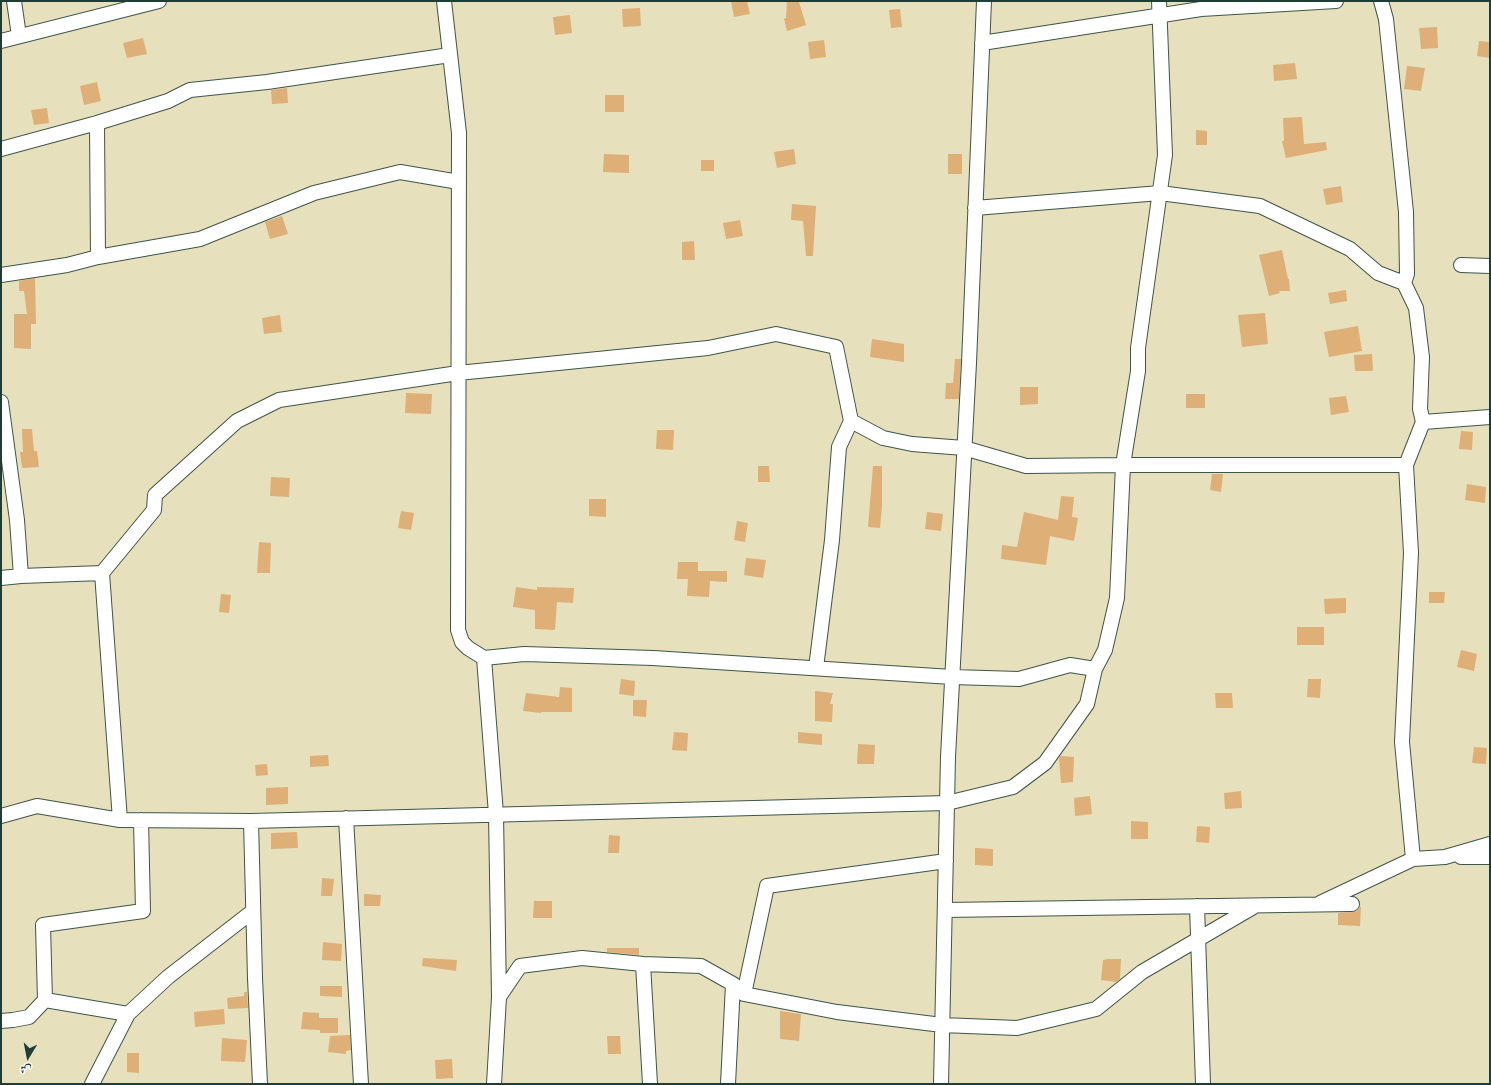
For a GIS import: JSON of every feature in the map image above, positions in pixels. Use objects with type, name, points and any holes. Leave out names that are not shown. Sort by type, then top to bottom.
[{"type":"street","points":[[14,1],[19,36]]},
{"type":"street","points":[[1,41],[159,1]]},
{"type":"street","points":[[444,1],[459,133],[458,630],[462,642],[468,648],[484,658],[524,654],[653,658],[1018,680],[1070,665],[1095,669]]},
{"type":"street","points":[[941,1084],[948,757],[964,448],[984,1]]},
{"type":"street","points":[[1,816],[37,806],[120,820],[251,821],[947,803],[1013,787],[1045,763],[1087,704],[1095,669],[1105,650],[1117,598],[1123,465],[1138,372],[1138,348],[1165,154],[1158,1]]},
{"type":"street","points":[[982,43],[1201,9],[1336,1]]},
{"type":"street","points":[[1381,1],[1386,19],[1406,212],[1407,274],[1404,283]]},
{"type":"street","points":[[1,149],[97,123],[168,101],[190,90],[267,82],[450,55]]},
{"type":"street","points":[[97,123],[98,257]]},
{"type":"street","points":[[1,275],[67,265],[98,257],[200,239],[314,193],[400,172],[458,182]]},
{"type":"street","points":[[975,208],[1160,193],[1260,206],[1350,249],[1378,273],[1404,283],[1416,308],[1422,357],[1420,409],[1423,422],[1406,465],[1411,553],[1402,742],[1413,859]]},
{"type":"street","points":[[1462,265],[1490,266]]},
{"type":"street","points":[[120,820],[102,572],[154,510],[155,495],[237,421],[279,400],[458,373],[708,348],[776,334],[836,347],[851,421],[838,447],[832,540],[816,668]]},
{"type":"street","points":[[1,402],[16,520],[21,576]]},
{"type":"street","points":[[1423,422],[1490,417]]},
{"type":"street","points":[[851,421],[883,438],[912,444],[964,448],[1026,466],[1406,465]]},
{"type":"street","points":[[1,578],[102,572]]},
{"type":"street","points":[[484,658],[496,814],[499,997],[494,1084]]},
{"type":"street","points":[[346,818],[362,1084]]},
{"type":"street","points":[[1,1021],[29,1017],[45,1000],[43,925],[144,911],[141,820]]},
{"type":"street","points":[[251,821],[260,1084]]},
{"type":"street","points":[[1445,857],[1490,844]]},
{"type":"street","points":[[1316,905],[1413,859],[1490,857]]},
{"type":"street","points":[[744,994],[768,886],[946,861]]},
{"type":"street","points":[[945,910],[1352,904]]},
{"type":"street","points":[[1197,906],[1203,1084]]},
{"type":"street","points":[[499,997],[520,966],[582,958],[643,964],[700,966],[733,984],[744,994],[837,1012],[942,1025],[1017,1028],[1096,1009],[1142,972],[1255,906]]},
{"type":"street","points":[[92,1084],[128,1014],[168,977],[253,911]]},
{"type":"street","points":[[643,964],[650,1084]]},
{"type":"street","points":[[728,1084],[733,984]]},
{"type":"street","points":[[45,1000],[128,1014]]},
{"type":"building","points":[[731,1],[747,1],[750,14],[734,17]]},
{"type":"building","points":[[787,1],[799,2],[806,25],[787,31],[784,19],[786,18]]},
{"type":"building","points":[[640,8],[641,26],[623,27],[622,9]]},
{"type":"building","points":[[900,9],[902,27],[891,28],[889,10]]},
{"type":"building","points":[[570,15],[572,33],[555,35],[553,17]]},
{"type":"building","points":[[1437,27],[1438,48],[1421,49],[1419,28]]},
{"type":"building","points":[[143,38],[147,54],[127,58],[123,43]]},
{"type":"building","points":[[824,40],[826,57],[810,59],[808,42]]},
{"type":"building","points":[[1479,41],[1490,42],[1490,58],[1477,56]]},
{"type":"building","points":[[1295,63],[1297,79],[1274,81],[1273,65]]},
{"type":"building","points":[[1407,66],[1425,68],[1421,91],[1404,89]]},
{"type":"building","points":[[97,82],[101,101],[84,105],[80,86]]},
{"type":"building","points":[[287,88],[288,103],[272,104],[271,90]]},
{"type":"building","points":[[605,95],[624,95],[624,112],[605,112]]},
{"type":"building","points":[[47,108],[49,123],[34,125],[31,110]]},
{"type":"building","points":[[1302,117],[1304,144],[1326,142],[1327,150],[1286,158],[1282,141],[1284,141],[1283,118]]},
{"type":"building","points":[[1196,130],[1207,131],[1207,145],[1196,145]]},
{"type":"building","points":[[794,149],[796,164],[777,168],[774,152]]},
{"type":"building","points":[[604,154],[629,155],[629,173],[603,172]]},
{"type":"building","points":[[948,154],[962,154],[962,174],[948,174]]},
{"type":"building","points":[[701,160],[714,160],[714,171],[701,171]]},
{"type":"building","points":[[1341,186],[1343,202],[1326,205],[1323,189]]},
{"type":"building","points":[[792,204],[816,206],[813,256],[806,256],[803,221],[791,220]]},
{"type":"building","points":[[282,216],[288,234],[270,239],[265,222]]},
{"type":"building","points":[[740,220],[743,236],[726,239],[723,223]]},
{"type":"building","points":[[694,241],[695,260],[682,260],[682,242]]},
{"type":"building","points":[[1282,250],[1289,279],[1290,291],[1279,291],[1280,293],[1269,296],[1259,255]]},
{"type":"building","points":[[35,278],[36,324],[31,324],[31,349],[14,348],[14,314],[27,314],[24,291],[19,291],[19,281]]},
{"type":"building","points":[[1346,290],[1347,301],[1330,304],[1328,293]]},
{"type":"building","points":[[1265,313],[1268,344],[1242,347],[1238,315]]},
{"type":"building","points":[[280,315],[282,332],[264,334],[262,318]]},
{"type":"building","points":[[1358,326],[1362,351],[1329,357],[1324,332]]},
{"type":"building","points":[[872,339],[904,344],[904,362],[870,357]]},
{"type":"building","points":[[1372,354],[1373,371],[1355,371],[1354,355]]},
{"type":"building","points":[[955,359],[961,359],[959,399],[945,399],[946,383],[953,383]]},
{"type":"building","points":[[1020,387],[1038,387],[1038,404],[1020,405]]},
{"type":"building","points":[[406,393],[432,394],[431,414],[405,413]]},
{"type":"building","points":[[1186,394],[1205,394],[1205,408],[1186,408]]},
{"type":"building","points":[[1346,396],[1349,412],[1331,415],[1329,398]]},
{"type":"building","points":[[22,429],[32,429],[34,451],[37,451],[39,467],[22,468],[20,452],[23,452]]},
{"type":"building","points":[[657,430],[674,430],[673,450],[656,449]]},
{"type":"building","points":[[1461,431],[1473,432],[1472,450],[1459,449]]},
{"type":"building","points":[[758,466],[769,466],[770,482],[758,482]]},
{"type":"building","points":[[873,466],[882,466],[882,506],[880,528],[868,527]]},
{"type":"building","points":[[1212,474],[1223,474],[1221,492],[1210,490]]},
{"type":"building","points":[[271,477],[290,478],[289,497],[270,496]]},
{"type":"building","points":[[1467,484],[1486,487],[1485,503],[1465,500]]},
{"type":"building","points":[[1061,496],[1074,497],[1072,517],[1078,518],[1074,541],[1050,536],[1046,565],[1001,559],[1002,545],[1017,547],[1024,512],[1058,520]]},
{"type":"building","points":[[589,499],[606,499],[606,517],[589,516]]},
{"type":"building","points":[[401,511],[414,513],[411,530],[398,528]]},
{"type":"building","points":[[927,512],[943,514],[941,531],[925,529]]},
{"type":"building","points":[[737,521],[748,523],[745,542],[734,540]]},
{"type":"building","points":[[259,542],[271,543],[270,573],[257,573]]},
{"type":"building","points":[[746,558],[766,560],[763,578],[744,575]]},
{"type":"building","points":[[678,562],[698,562],[698,571],[727,571],[727,582],[710,581],[709,597],[687,596],[688,579],[677,579]]},
{"type":"building","points":[[516,587],[537,590],[537,587],[574,588],[573,603],[557,602],[555,630],[535,629],[535,610],[513,607]]},
{"type":"building","points":[[1429,592],[1445,592],[1444,603],[1429,603]]},
{"type":"building","points":[[221,594],[231,595],[229,613],[219,612]]},
{"type":"building","points":[[1346,598],[1346,613],[1325,614],[1324,599]]},
{"type":"building","points":[[1297,627],[1324,627],[1324,645],[1297,645]]},
{"type":"building","points":[[1461,650],[1477,654],[1474,671],[1457,667]]},
{"type":"building","points":[[621,679],[635,681],[634,696],[619,694]]},
{"type":"building","points":[[1308,679],[1321,679],[1320,698],[1307,697]]},
{"type":"building","points":[[560,687],[572,688],[572,712],[541,713],[523,711],[526,693],[559,697]]},
{"type":"building","points":[[815,691],[833,693],[830,704],[833,704],[832,722],[815,721]]},
{"type":"building","points":[[1215,693],[1232,693],[1233,708],[1216,708]]},
{"type":"building","points":[[633,700],[647,700],[646,717],[633,716]]},
{"type":"building","points":[[674,732],[688,733],[687,751],[672,750]]},
{"type":"building","points":[[798,732],[822,734],[822,745],[798,743]]},
{"type":"building","points":[[858,744],[875,745],[874,764],[857,764]]},
{"type":"building","points":[[1474,747],[1487,748],[1486,764],[1472,763]]},
{"type":"building","points":[[328,755],[329,766],[310,767],[310,756]]},
{"type":"building","points":[[1060,756],[1074,757],[1073,782],[1061,783]]},
{"type":"building","points":[[267,764],[268,775],[256,776],[255,765]]},
{"type":"building","points":[[288,787],[288,804],[266,805],[266,788]]},
{"type":"building","points":[[1241,791],[1242,808],[1225,809],[1224,793]]},
{"type":"building","points":[[1090,796],[1092,814],[1075,816],[1074,798]]},
{"type":"building","points":[[1131,821],[1148,822],[1148,839],[1131,839]]},
{"type":"building","points":[[1197,826],[1210,827],[1209,843],[1196,842]]},
{"type":"building","points":[[297,832],[298,848],[271,849],[271,833]]},
{"type":"building","points":[[609,835],[620,836],[619,853],[608,853]]},
{"type":"building","points":[[975,848],[993,849],[993,866],[975,865]]},
{"type":"building","points":[[322,878],[334,879],[332,896],[321,896]]},
{"type":"building","points":[[364,894],[381,895],[380,906],[364,906]]},
{"type":"building","points":[[534,901],[552,901],[552,918],[533,918]]},
{"type":"building","points":[[1360,907],[1360,926],[1338,925],[1338,913],[1357,911]]},
{"type":"building","points":[[323,942],[342,944],[341,961],[322,960]]},
{"type":"building","points":[[607,948],[639,948],[639,955],[607,952]]},
{"type":"building","points":[[423,958],[457,960],[456,971],[422,966]]},
{"type":"building","points":[[1121,959],[1120,979],[1116,982],[1101,980],[1103,960]]},
{"type":"building","points":[[320,986],[342,986],[342,997],[320,996]]},
{"type":"building","points":[[244,992],[247,992],[248,1008],[228,1009],[227,998],[244,996]]},
{"type":"building","points":[[224,1009],[225,1024],[195,1027],[194,1012]]},
{"type":"building","points":[[780,1011],[801,1014],[799,1041],[780,1039]]},
{"type":"building","points":[[303,1012],[319,1013],[319,1018],[338,1018],[338,1033],[320,1033],[320,1030],[301,1029]]},
{"type":"building","points":[[350,1035],[351,1050],[346,1051],[346,1054],[328,1052],[330,1036]]},
{"type":"building","points":[[607,1036],[620,1036],[621,1054],[608,1054]]},
{"type":"building","points":[[222,1038],[247,1040],[245,1062],[221,1061]]},
{"type":"building","points":[[127,1053],[139,1053],[139,1073],[127,1072]]},
{"type":"building","points":[[452,1059],[453,1078],[436,1079],[435,1060]]}]
